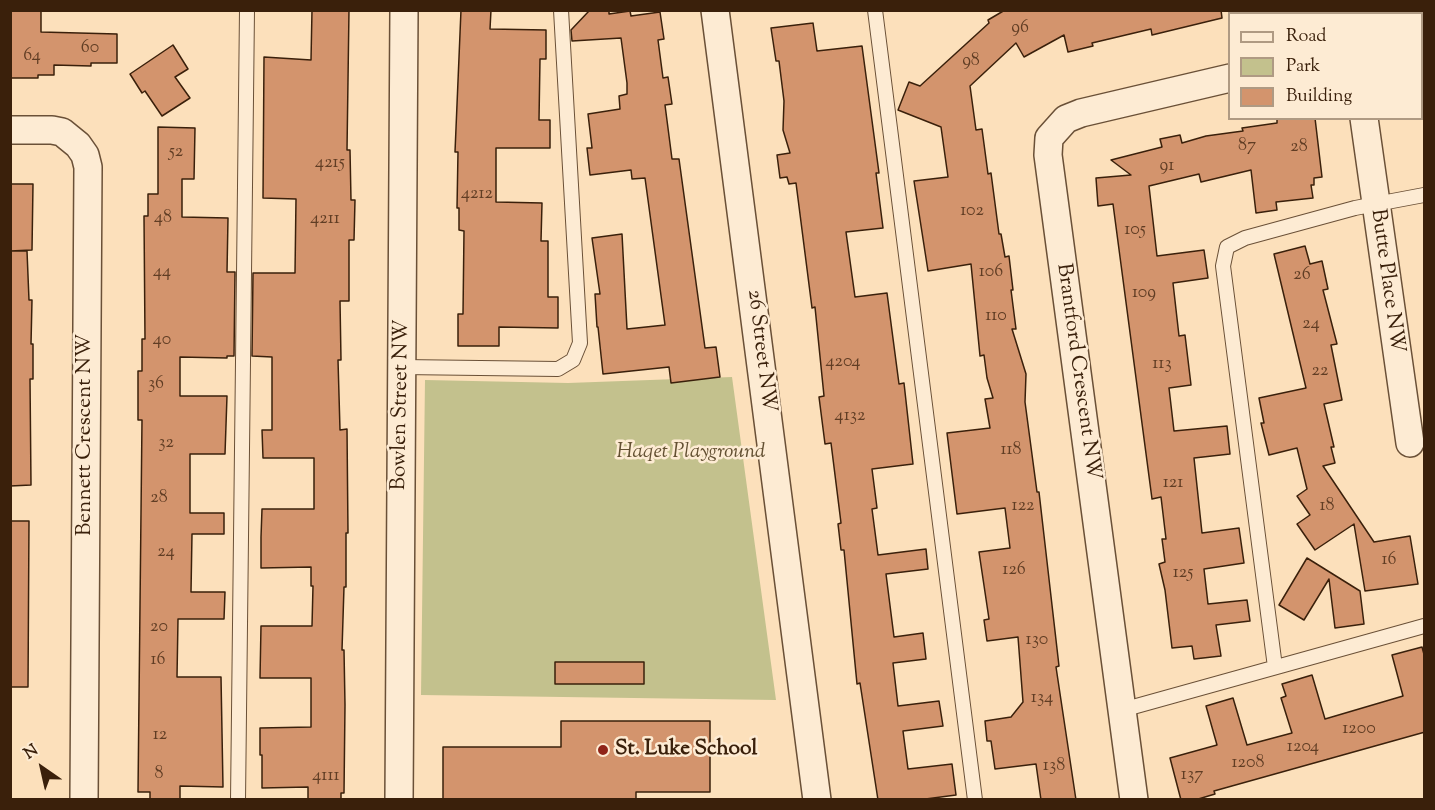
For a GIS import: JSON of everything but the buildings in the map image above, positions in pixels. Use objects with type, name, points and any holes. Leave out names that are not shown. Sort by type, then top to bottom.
[{"type":"street","name":"Bowlen Street NW","points":[[399,800],[404,10]]},
{"type":"street","name":"26 Street NW","points":[[715,10],[818,800]]},
{"type":"street","name":"Brantford Crescent NW","points":[[1134,800],[1049,167],[1049,138],[1066,119],[1081,113],[1228,78]]},
{"type":"street","name":"Butte Place NW","points":[[1364,120],[1374,204],[1410,443]]},
{"type":"street","name":"Bennett Crescent NW","points":[[10,130],[62,132],[78,145],[85,155],[88,167],[84,800]]},
{"type":"lane","points":[[238,800],[247,10]]},
{"type":"lane","points":[[402,367],[558,369],[573,360],[580,343],[561,10]]},
{"type":"lane","points":[[875,10],[975,800]]},
{"type":"lane","points":[[1275,667],[1223,266],[1227,247],[1245,238],[1374,204],[1425,195]]},
{"type":"lane","points":[[1122,710],[1425,626]]},
{"type":"green space","name":"Haqet Playground","points":[[732,377],[776,700],[421,695],[425,380],[568,383]]},
{"type":"place","name":"St. Luke School","points":[[603,750]]}]
